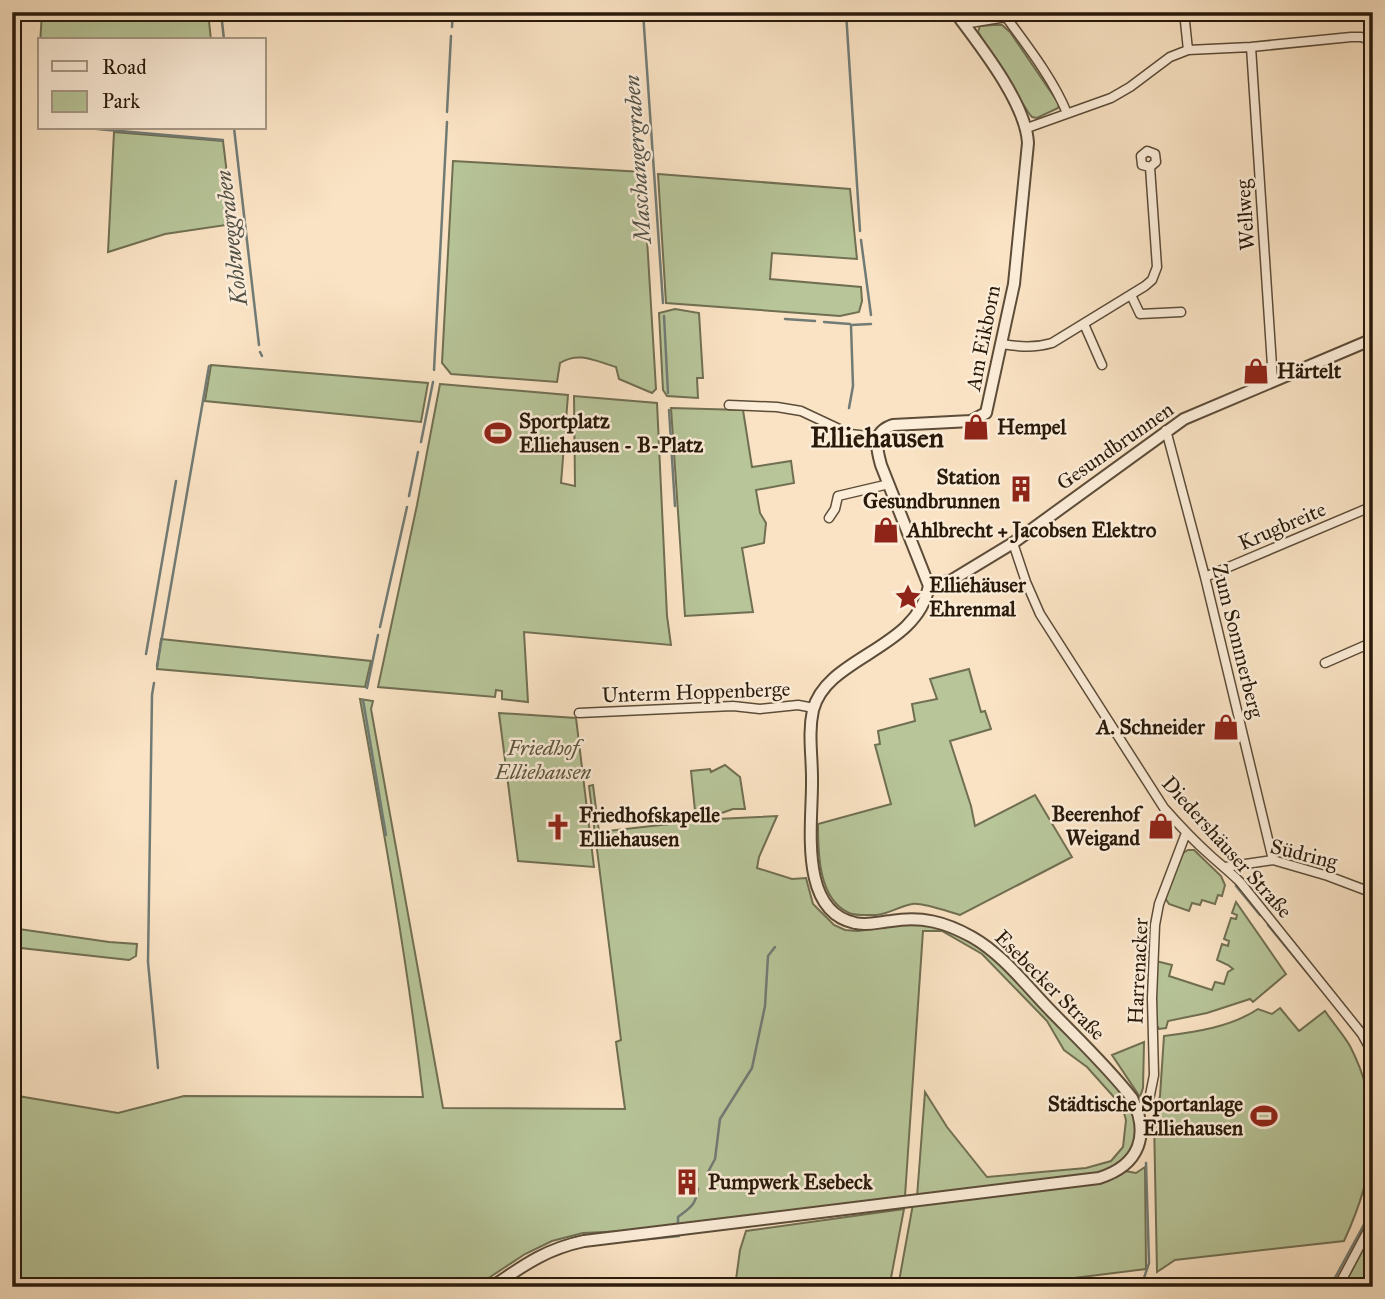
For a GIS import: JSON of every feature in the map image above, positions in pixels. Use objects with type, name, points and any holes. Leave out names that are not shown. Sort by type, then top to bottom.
[{"type":"street","name":"Am Eikborn","points":[[877,437],[882,430],[893,425],[971,421],[982,416],[988,409],[1002,344],[1017,258],[1028,143],[1027,128],[999,74],[955,12]]},
{"type":"street","points":[[1184,12],[1188,50]]},
{"type":"street","points":[[964,24],[1006,15],[1067,113]]},
{"type":"street","points":[[1027,128],[1111,98],[1130,88],[1170,57],[1188,50],[1351,37],[1372,40]]},
{"type":"street","name":"Wellweg","points":[[1251,47],[1273,381]]},
{"type":"street","points":[[1002,344],[1019,347],[1041,346],[1059,340],[1149,284],[1157,267],[1150,167]]},
{"type":"street","points":[[1131,295],[1140,314],[1181,312]]},
{"type":"street","points":[[1084,324],[1102,365]]},
{"type":"street","name":"Gesundbrunnen","points":[[929,586],[952,580],[1013,542],[1184,419],[1373,339]]},
{"type":"street","points":[[729,405],[801,411],[850,434],[877,437],[878,456],[929,586],[922,605],[905,628],[834,679],[820,694],[814,708]]},
{"type":"street","name":"Zum Sommerberg","points":[[1166,430],[1205,578],[1273,860]]},
{"type":"street","points":[[828,518],[835,509],[838,496],[889,484]]},
{"type":"street","name":"Krugbreite","points":[[1205,578],[1373,506]]},
{"type":"street","name":"Diedershäuser Straße","points":[[1013,542],[1040,614],[1155,796],[1186,833],[1225,867],[1362,1034],[1373,1054]]},
{"type":"street","points":[[1325,663],[1373,642]]},
{"type":"street","name":"Unterm Hoppenberge","points":[[579,713],[733,706],[760,709],[798,705],[814,708]]},
{"type":"street","name":"Esebecker Straße","points":[[814,708],[810,744],[810,844],[817,886],[827,906],[842,919],[861,924],[917,918],[935,920],[988,947],[1121,1084],[1138,1110]]},
{"type":"street","name":"Harrenacker","points":[[1138,1110],[1149,1100],[1152,1089],[1155,925],[1159,904],[1186,833]]},
{"type":"street","name":"Südring","points":[[1225,867],[1273,860],[1373,893]]},
{"type":"street","points":[[492,1287],[541,1255],[560,1246],[584,1241],[1099,1178],[1123,1167],[1139,1145],[1143,1126],[1138,1110]]},
{"type":"street","points":[[1338,1287],[1373,1221]]},
{"type":"green space","points":[[42,12],[208,12],[211,38],[40,38]]},
{"type":"green space","points":[[1002,25],[1010,32],[1059,104],[1058,108],[1037,118],[1028,112],[978,32],[980,26]]},
{"type":"green space","points":[[114,132],[223,141],[233,224],[165,234],[108,252]]},
{"type":"green space","points":[[453,161],[643,172],[656,389],[652,393],[619,379],[616,367],[581,357],[560,363],[557,382],[451,374],[442,363]]},
{"type":"green space","points":[[658,174],[850,189],[857,259],[772,253],[770,279],[861,287],[862,301],[859,312],[840,316],[666,303]]},
{"type":"green space","points":[[675,309],[699,313],[703,378],[697,378],[698,398],[667,396],[663,390],[659,313]]},
{"type":"green space","points":[[211,365],[428,383],[421,422],[205,401]]},
{"type":"green space","points":[[440,384],[568,395],[561,483],[575,486],[574,396],[657,403],[667,616],[671,645],[524,632],[528,702],[502,699],[502,691],[496,690],[495,697],[378,687]]},
{"type":"green space","points":[[671,408],[743,410],[752,467],[791,461],[794,483],[756,490],[760,513],[766,523],[764,543],[742,548],[753,612],[685,616]]},
{"type":"green space","points":[[161,639],[371,661],[365,687],[157,669]]},
{"type":"green space","points":[[969,669],[981,712],[985,711],[991,729],[950,741],[975,826],[1035,795],[1072,857],[960,915],[916,904],[876,915],[849,913],[831,897],[826,886],[818,848],[818,824],[891,804],[875,745],[880,744],[878,731],[915,721],[912,704],[937,699],[930,679]]},
{"type":"green space","points":[[360,699],[373,701],[371,709],[443,1108],[625,1109],[616,1042],[621,1040],[589,786],[593,785],[599,832],[696,821],[691,771],[710,769],[711,772],[725,765],[740,777],[745,809],[733,809],[716,815],[717,819],[777,816],[757,868],[792,879],[806,878],[813,904],[834,925],[845,930],[858,931],[924,922],[963,936],[993,957],[1125,1094],[1137,1120],[1134,1147],[1119,1165],[1102,1173],[917,1197],[925,1092],[947,1127],[987,1177],[1086,1168],[1111,1161],[1123,1147],[1126,1120],[1122,1106],[1087,1067],[1064,1050],[1047,1021],[982,954],[942,931],[923,931],[905,1196],[649,1230],[583,1233],[552,1241],[525,1254],[475,1287],[12,1287],[12,1095],[118,1113],[184,1096],[423,1097],[403,948]]},
{"type":"green space","name":"Friedhof Elliehausen","points":[[499,713],[576,718],[594,867],[518,861]]},
{"type":"green space","points":[[1194,850],[1221,876],[1225,885],[1222,896],[1218,895],[1215,904],[1202,900],[1200,905],[1192,903],[1189,911],[1169,904],[1165,898],[1183,853]]},
{"type":"green space","points":[[1236,902],[1286,974],[1253,1002],[1250,999],[1207,1013],[1168,1021],[1166,1028],[1159,1029],[1156,1024],[1156,961],[1172,965],[1169,976],[1212,990],[1215,982],[1224,984],[1228,972],[1233,969],[1217,960],[1222,944],[1228,946],[1229,941],[1224,939],[1231,918],[1236,919],[1237,915],[1232,913]]},
{"type":"green space","points":[[12,928],[137,944],[136,956],[129,960],[12,947]]},
{"type":"green space","name":"Städtische Sportanlage Elliehausen","points":[[1280,1008],[1299,1031],[1325,1011],[1350,1046],[1368,1096],[1372,1120],[1369,1168],[1355,1216],[1344,1241],[1175,1260],[1157,1272],[1154,1119],[1160,1096],[1164,1036],[1225,1024],[1258,1009],[1272,1014]]},
{"type":"green space","points":[[1144,1042],[1143,1088],[1140,1097],[1112,1055]]},
{"type":"green space","points":[[1145,1167],[1146,1269],[1003,1287],[898,1287],[913,1204],[1125,1171],[1136,1173]]},
{"type":"green space","points":[[904,1209],[890,1283],[857,1287],[735,1287],[740,1250],[746,1231]]},
{"type":"green space","points":[[1373,1231],[1373,1287],[1343,1287]]},
{"type":"waterway","name":"Kohlweggraben","points":[[221,12],[224,38]]},
{"type":"waterway","points":[[452,27],[453,12]]},
{"type":"waterway","name":"Maschangergraben","points":[[643,12],[663,303]]},
{"type":"waterway","points":[[846,12],[860,231]]},
{"type":"waterway","points":[[447,112],[451,36]]},
{"type":"waterway","points":[[434,370],[447,122]]},
{"type":"waterway","points":[[108,130],[223,140]]},
{"type":"waterway","name":"Kohlweggraben","points":[[234,130],[259,345]]},
{"type":"waterway","points":[[861,240],[871,315]]},
{"type":"waterway","name":"Maschangergraben","points":[[664,316],[668,393]]},
{"type":"waterway","points":[[785,319],[815,321]]},
{"type":"waterway","points":[[824,322],[850,324]]},
{"type":"waterway","points":[[851,325],[871,324]]},
{"type":"waterway","points":[[849,408],[853,386],[851,326]]},
{"type":"waterway","name":"Kohlweggraben","points":[[260,352],[262,356]]},
{"type":"waterway","points":[[157,666],[209,366]]},
{"type":"waterway","points":[[421,442],[433,382]]},
{"type":"waterway","name":"Maschangergraben","points":[[669,410],[675,506]]},
{"type":"waterway","points":[[409,496],[418,452]]},
{"type":"waterway","points":[[146,654],[176,481]]},
{"type":"waterway","points":[[380,627],[407,507]]},
{"type":"waterway","points":[[367,688],[378,635]]},
{"type":"waterway","points":[[154,683],[148,962],[158,1068]]},
{"type":"waterway","points":[[363,700],[386,835]]},
{"type":"waterway","points":[[1236,886],[1260,915]]},
{"type":"waterway","points":[[1268,925],[1319,987]]},
{"type":"waterway","points":[[1290,938],[1362,1028]]},
{"type":"waterway","points":[[707,1174],[715,1159],[720,1119],[752,1068],[765,1006],[768,956],[775,947]]},
{"type":"waterway","points":[[1141,1287],[1149,1263],[1146,1163]]},
{"type":"waterway","points":[[678,1223],[678,1217],[694,1203],[698,1189]]},
{"type":"waterway","points":[[1330,1287],[1373,1208]]},
{"type":"waterway","points":[[629,1241],[679,1236]]},
{"type":"waterway","points":[[1358,1287],[1373,1265]]},
{"type":"place","name":"Härtelt","points":[[1256,371]]},
{"type":"place","name":"Hempel","points":[[976,427]]},
{"type":"place","name":"Sportplatz Elliehausen - B-Platz","points":[[498,433]]},
{"type":"place","name":"Station Gesundbrunnen","points":[[1021,489]]},
{"type":"place","name":"Ahlbrecht + Jacobsen Elektro","points":[[886,530]]},
{"type":"place","name":"Elliehäuser Ehrenmal","points":[[908,597]]},
{"type":"place","name":"A. Schneider","points":[[1226,727]]},
{"type":"place","name":"Beerenhof Weigand","points":[[1161,826]]},
{"type":"place","name":"Friedhofskapelle Elliehausen","points":[[558,827]]},
{"type":"place","name":"Städtische Sportanlage Elliehausen","points":[[1264,1116]]},
{"type":"place","name":"Pumpwerk Esebeck","points":[[687,1182]]},
{"type":"district","name":"Elliehausen","points":[[877,437]]}]
